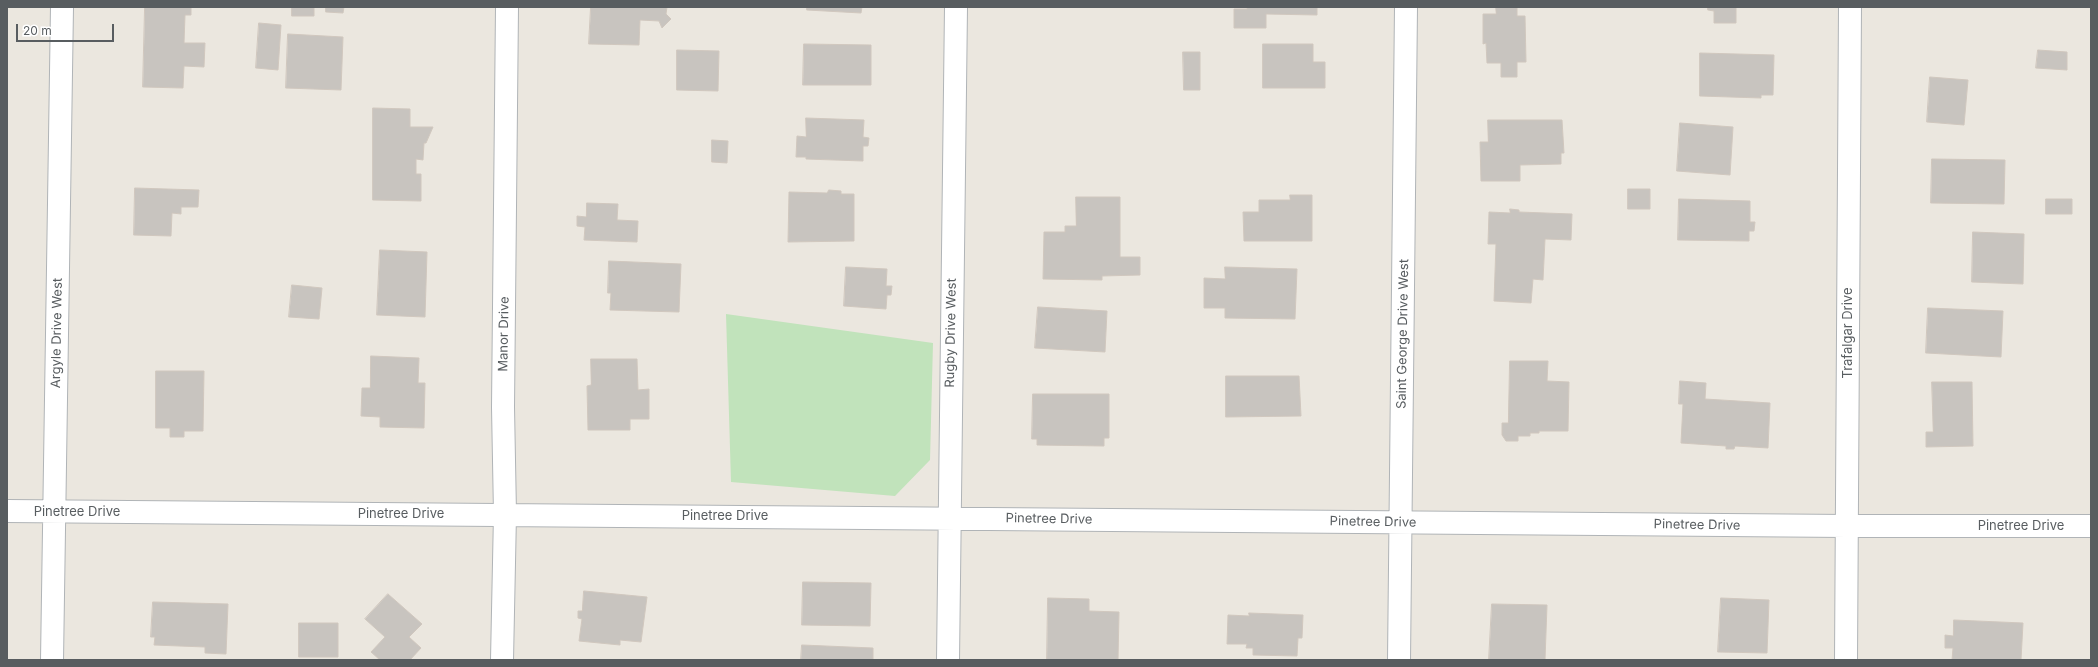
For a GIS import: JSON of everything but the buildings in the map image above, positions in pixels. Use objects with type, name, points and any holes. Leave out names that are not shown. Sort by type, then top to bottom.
[{"type":"street","name":"Argyle Drive West","points":[[52,660],[62,7]]},
{"type":"street","name":"Manor Drive","points":[[502,660],[505,514],[503,406],[507,7]]},
{"type":"street","name":"Rugby Drive West","points":[[948,660],[956,7]]},
{"type":"street","name":"Saint George Drive West","points":[[1400,660],[1406,7]]},
{"type":"street","name":"Trafalgar Drive","points":[[1846,660],[1850,7]]},
{"type":"street","name":"Pinetree Drive","points":[[7,511],[1846,526],[2091,526]]},
{"type":"green space","points":[[726,314],[933,343],[930,460],[895,496],[731,482]]}]
